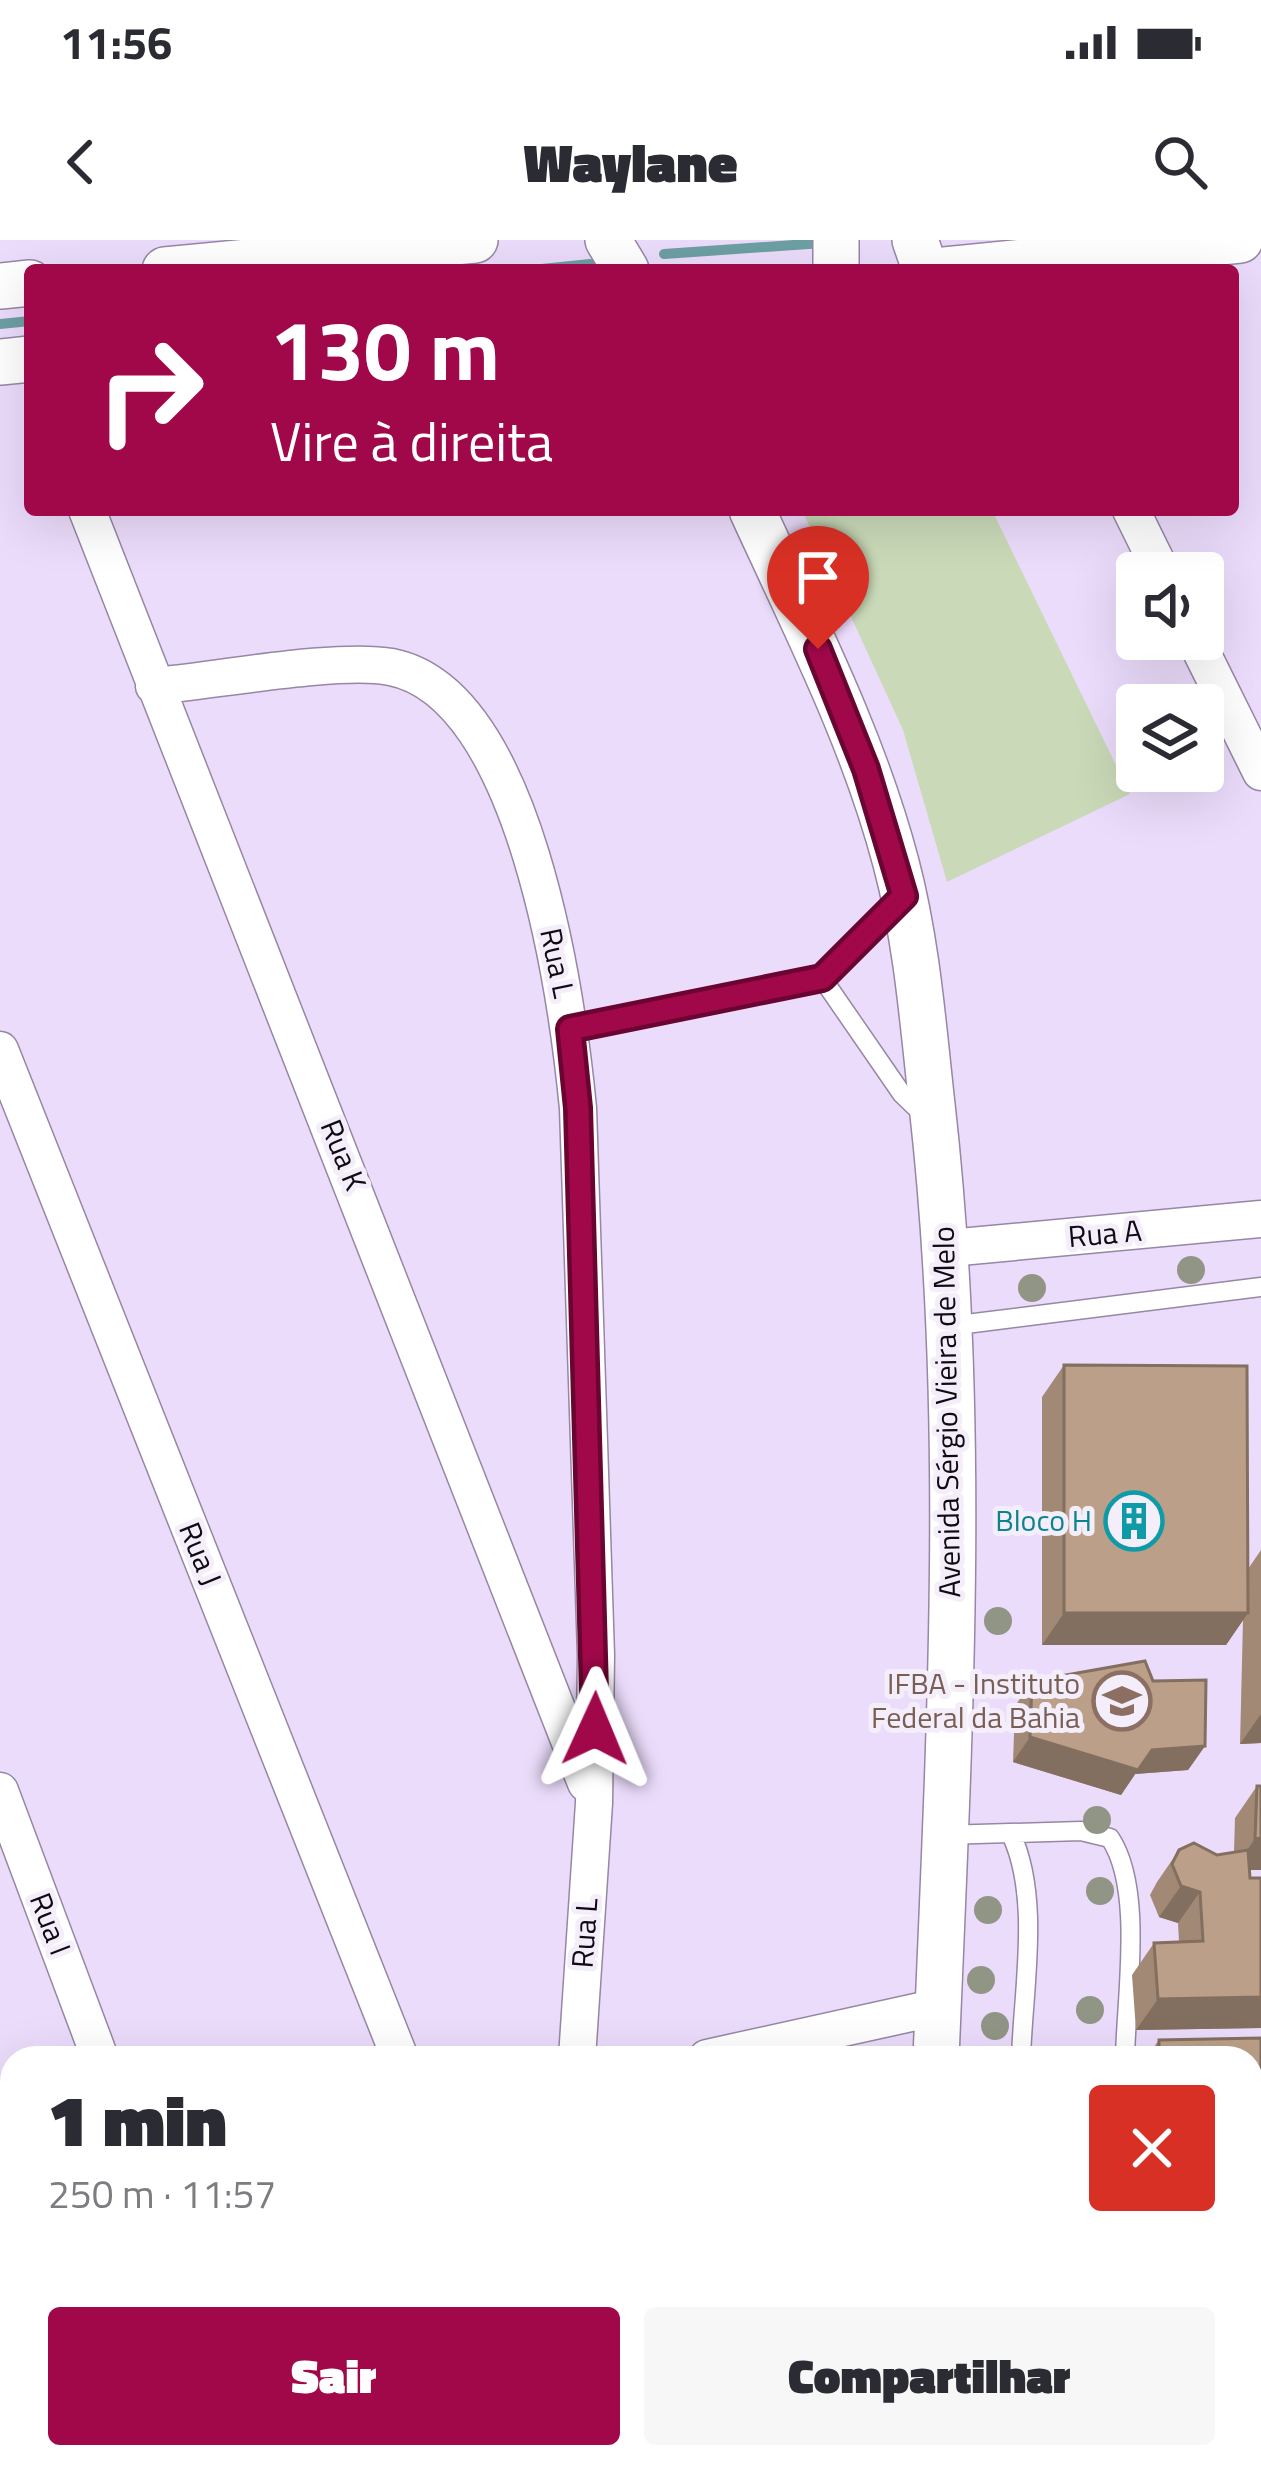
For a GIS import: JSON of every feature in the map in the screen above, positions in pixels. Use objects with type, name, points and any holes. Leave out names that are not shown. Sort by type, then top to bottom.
[{"type":"street","points":[[228,264],[479,240]]},
{"type":"street","points":[[1036,264],[1240,240]]},
{"type":"street","name":"Rua K","points":[[89,516],[594,1803]]},
{"type":"street","name":"Avenida Sérgio Vieira de Melo","points":[[755,516],[845,710],[904,896],[949,1248],[951,1555],[936,2046]]},
{"type":"street","points":[[1134,516],[1152,552]]},
{"type":"street","points":[[1205,660],[1261,772]]},
{"type":"street","name":"Rua L","points":[[154,686],[388,667],[445,693],[485,744],[549,923],[570,1029],[578,1108],[596,1655],[594,1803],[578,2046]]},
{"type":"street","name":"Rua J","points":[[0,1050],[395,2046]]},
{"type":"street","name":"Rua A","points":[[949,1248],[1261,1220]]},
{"type":"street","name":"Rua I","points":[[0,1791],[96,2046]]},
{"type":"street","points":[[760,2046],[938,2006]]},
{"type":"lane","points":[[570,1029],[822,978],[904,896]]},
{"type":"lane","points":[[822,978],[902,1094],[934,1125]]},
{"type":"lane","points":[[950,1326],[1261,1287]]},
{"type":"lane","points":[[943,1835],[1081,1831],[1109,1838],[1125,1861],[1125,2046]]},
{"type":"lane","points":[[1011,1834],[1022,1858],[1025,1907],[1021,2046]]},
{"type":"green space","points":[[805,516],[995,516],[1116,765],[1116,792],[1130,794],[947,882],[903,730]]},
{"type":"building","name":"Bloco H","points":[[1064,1365],[1247,1366],[1248,1613],[1064,1613]]},
{"type":"building","points":[[1145,1661],[1153,1681],[1206,1680],[1205,1746],[1152,1750],[1138,1770],[1030,1737],[1032,1681]]},
{"type":"building","points":[[1257,1786],[1261,1786],[1261,1838],[1255,1839]]},
{"type":"building","points":[[1194,1843],[1217,1855],[1248,1850],[1250,1878],[1261,1878],[1261,1997],[1158,1999],[1154,1943],[1203,1941],[1200,1892],[1181,1886],[1172,1864],[1179,1850]]},
{"type":"building","points":[[1261,2038],[1261,2046],[1159,2046],[1159,2040]]},
{"type":"waterway","points":[[664,254],[823,243]]},
{"type":"waterway","points":[[0,324],[24,322]]},
{"type":"place","name":"Bloco H","points":[[1134,1521]]},
{"type":"place","name":"IFBA - Instituto Federal da Bahia","points":[[1122,1701]]},
{"type":"route","points":[[595,1729],[578,1108],[570,1029],[822,978],[904,896],[866,769],[818,649]]}]
